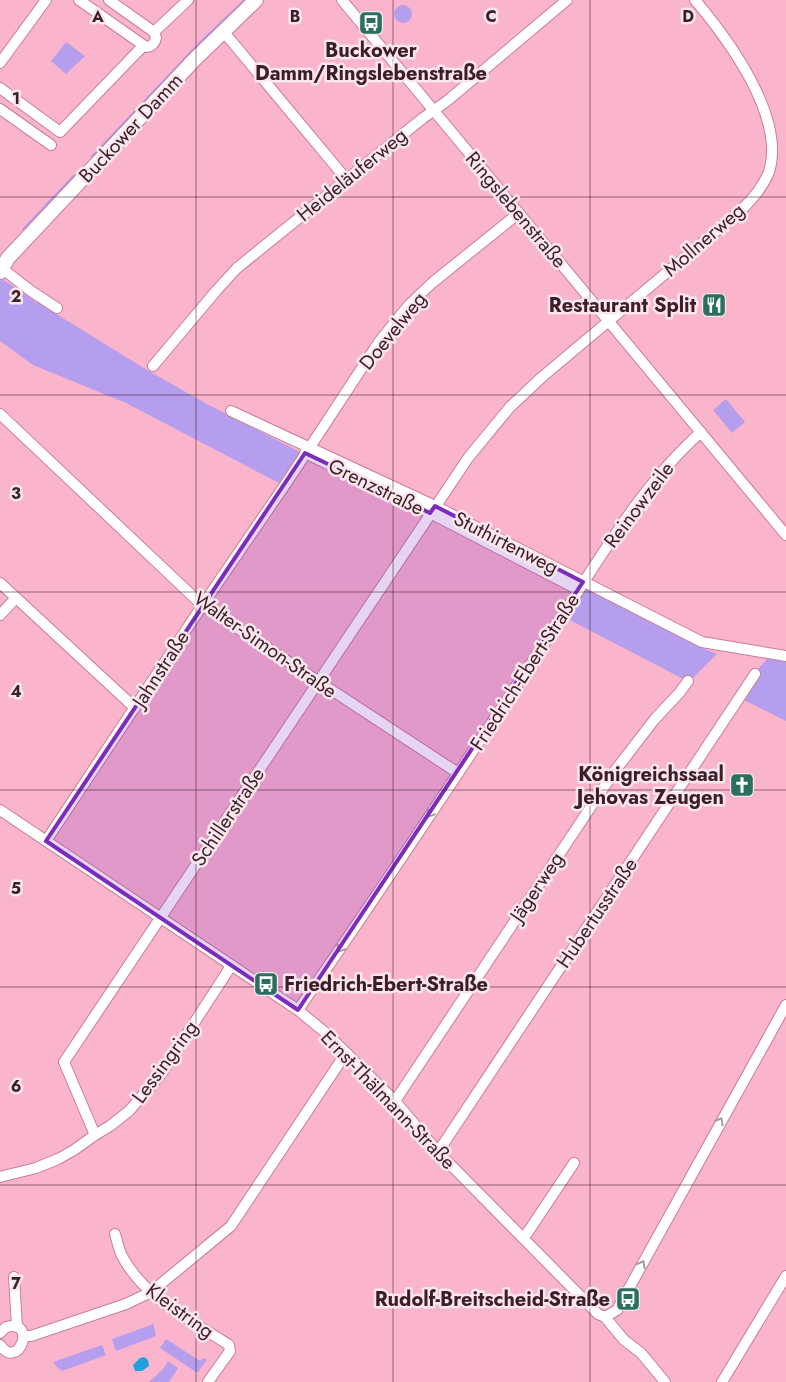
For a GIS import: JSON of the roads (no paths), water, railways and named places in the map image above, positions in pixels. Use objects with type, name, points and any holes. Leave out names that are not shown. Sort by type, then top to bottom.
[{"type":"main road","name":"Buckower Damm","points":[[2,266],[223,31],[256,0]]},
{"type":"street","points":[[0,63],[46,0]]},
{"type":"street","points":[[79,0],[142,45],[148,47],[155,42],[154,32],[109,0]]},
{"type":"street","points":[[154,32],[188,0]]},
{"type":"street","name":"Ringslebenstraße","points":[[342,0],[786,535]]},
{"type":"street","name":"Heideläuferweg","points":[[153,366],[237,268],[434,110],[567,0]]},
{"type":"street","name":"Mollnerweg","points":[[433,510],[468,458],[510,408],[542,377],[740,211],[758,192],[770,171],[774,155],[772,134],[757,89],[724,34],[695,0]]},
{"type":"street","points":[[223,31],[347,180]]},
{"type":"street","points":[[0,88],[60,132],[142,45]]},
{"type":"street","points":[[0,108],[51,145]]},
{"type":"street","name":"Doevelweg","points":[[307,450],[379,342],[409,305],[432,283],[519,213]]},
{"type":"street","points":[[2,266],[30,290],[57,308]]},
{"type":"street","name":"Stuthirtenweg","points":[[231,412],[433,510],[581,586],[702,642],[786,656]]},
{"type":"street","name":"Walter-Simon-Straße","points":[[0,414],[202,606],[458,774]]},
{"type":"street","name":"Reinowzeile","points":[[581,586],[660,474],[701,432]]},
{"type":"street","name":"Jahnstraße","points":[[46,841],[307,450]]},
{"type":"street","name":"Schillerstraße","points":[[95,1135],[64,1062],[433,510]]},
{"type":"street","points":[[0,583],[135,708]]},
{"type":"street","name":"Friedrich-Ebert-Straße","points":[[298,1010],[458,774],[581,586]]},
{"type":"street","points":[[0,615],[16,598]]},
{"type":"street","name":"Hubertusstraße","points":[[438,1152],[755,674]]},
{"type":"street","name":"Jägerweg","points":[[395,1101],[614,772],[688,680]]},
{"type":"street","name":"Ernst-Thälmann-Straße","points":[[0,810],[298,1010],[395,1101],[438,1152],[598,1314],[605,1317],[624,1340],[641,1353],[665,1382]]},
{"type":"street","name":"Lessingring","points":[[0,1177],[36,1168],[58,1159],[110,1126],[129,1111],[161,1074],[231,966]]},
{"type":"street","points":[[605,1317],[617,1310],[786,1005]]},
{"type":"street","points":[[24,1336],[31,1336],[126,1304],[152,1292],[231,1226],[346,1053]]},
{"type":"street","points":[[522,1238],[528,1232],[574,1163]]},
{"type":"street","name":"Kleistring","points":[[115,1234],[122,1255],[136,1277],[164,1304],[229,1346],[230,1350],[208,1382]]},
{"type":"street","points":[[722,1382],[786,1276]]},
{"type":"street","points":[[0,1344],[8,1351],[17,1350],[23,1344],[24,1336],[17,1328],[14,1277]]},
{"type":"street","points":[[0,1333],[8,1327],[17,1328]]},
{"type":"water","points":[[144,1357],[148,1360],[149,1366],[142,1371],[135,1371],[133,1365],[140,1358]]},
{"type":"place","name":"Buckower Damm/Ringslebenstraße","points":[[371,23]]},
{"type":"place","name":"Restaurant Split","points":[[714,305]]},
{"type":"place","name":"Königreichssaal Jehovas Zeugen","points":[[742,785]]},
{"type":"place","name":"Friedrich-Ebert-Straße","points":[[266,984]]},
{"type":"place","name":"Rudolf-Breitscheid-Straße","points":[[628,1299]]}]
